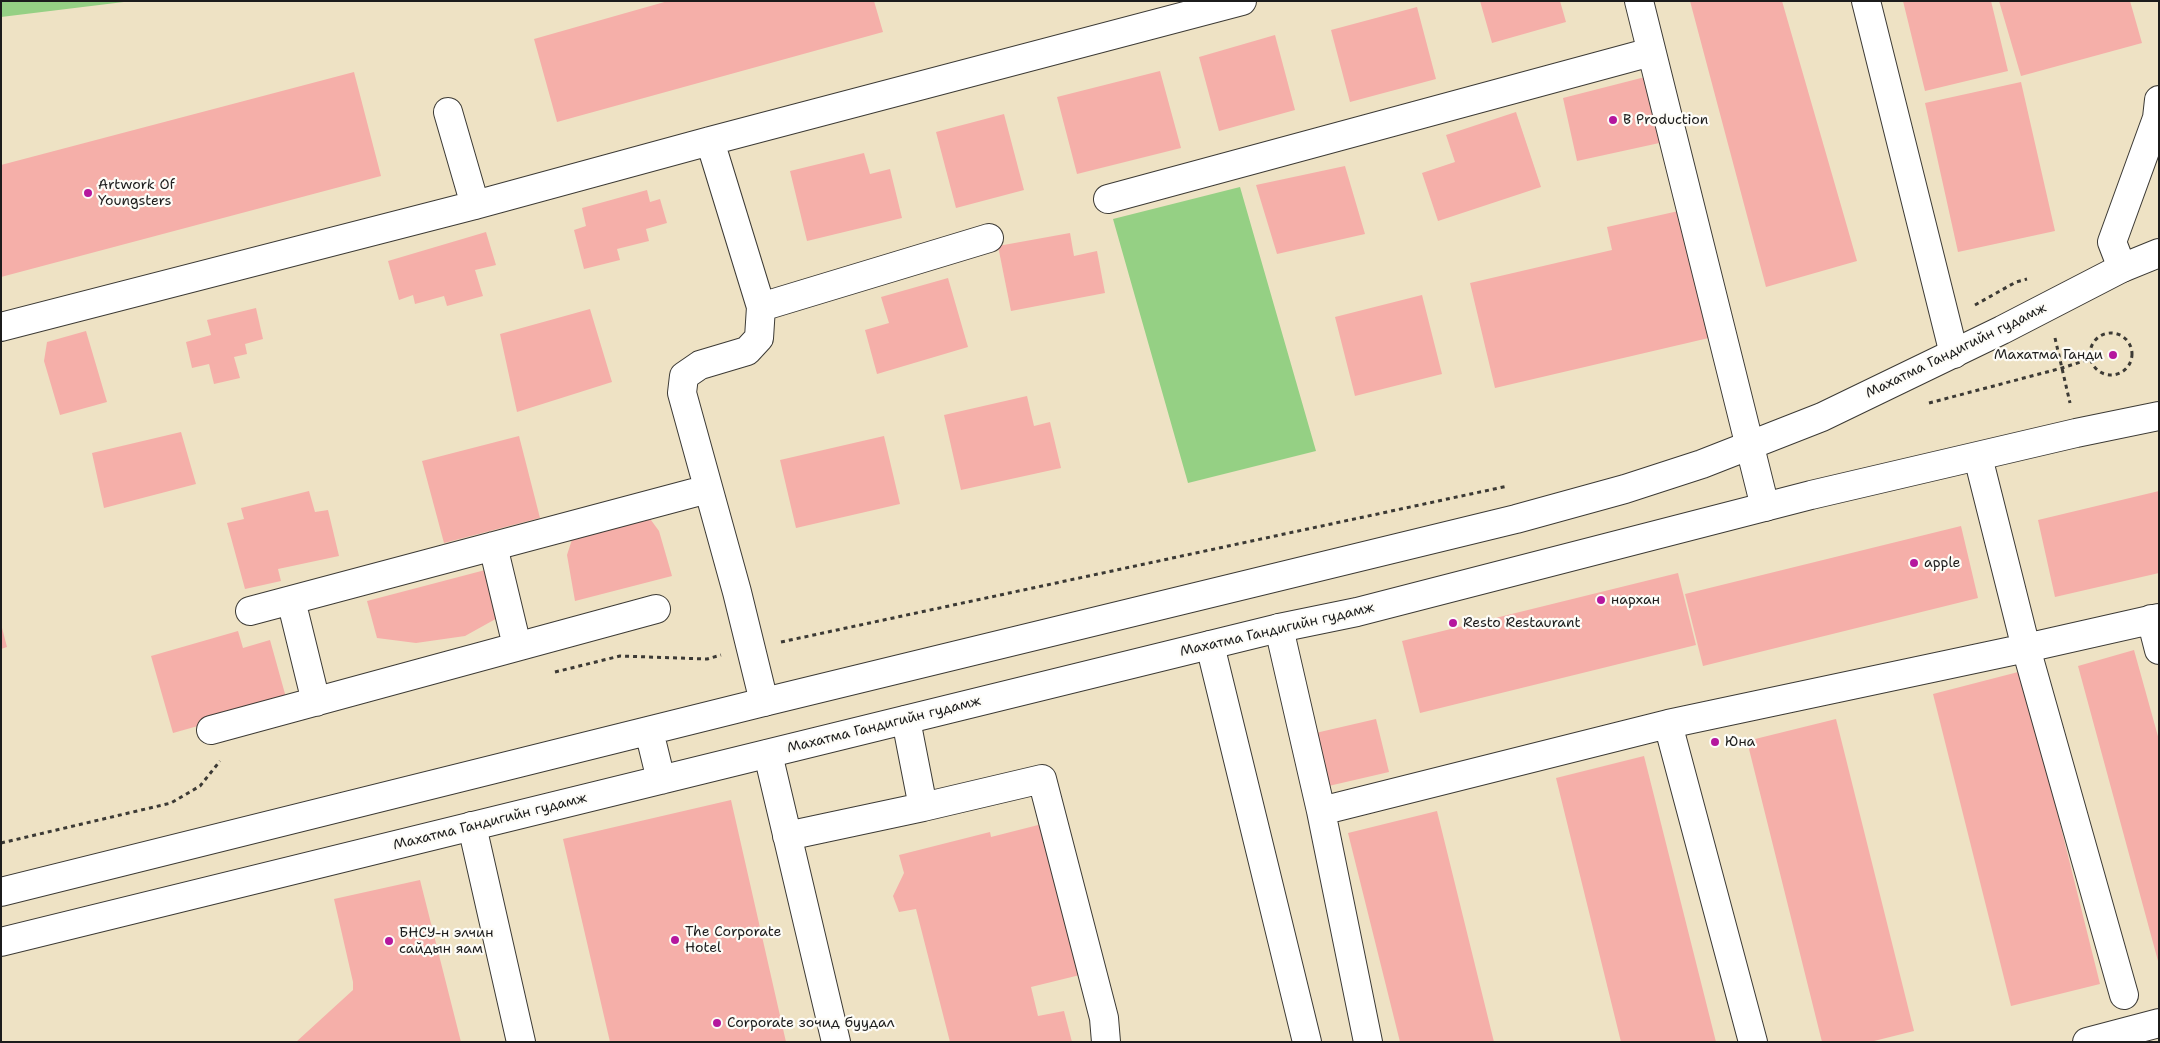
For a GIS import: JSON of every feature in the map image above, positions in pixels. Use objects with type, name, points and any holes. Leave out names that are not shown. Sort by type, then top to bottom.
[{"type":"street","points":[[1,327],[475,205],[1242,1]]},
{"type":"street","points":[[1638,1],[1766,507]]},
{"type":"street","points":[[1866,1],[1954,354]]},
{"type":"street","points":[[1108,200],[1652,52]]},
{"type":"street","points":[[2122,268],[2112,242],[2147,176],[2159,100]]},
{"type":"street","points":[[448,112],[475,205]]},
{"type":"street","points":[[710,141],[761,307],[759,338],[747,351],[700,365],[684,376],[682,393],[737,592],[764,702]]},
{"type":"street","points":[[761,307],[989,238]]},
{"type":"street","name":"Махатма Гандигийн гудамж","points":[[1,892],[1587,500],[1661,478],[1822,417],[1954,354],[2122,268],[2157,255]]},
{"type":"street","name":"Махатма Гандигийн гудамж","points":[[1,942],[1279,628],[1366,610],[1766,507],[2076,433],[2159,416]]},
{"type":"street","points":[[1978,456],[2026,648],[2124,995]]},
{"type":"street","points":[[250,611],[708,489]]},
{"type":"street","points":[[492,546],[517,646]]},
{"type":"street","points":[[291,600],[316,702]]},
{"type":"street","points":[[211,730],[656,609]]},
{"type":"street","points":[[1321,810],[1668,724],[2026,648],[2155,618],[2159,650]]},
{"type":"street","points":[[1279,628],[1321,810],[1368,1042]]},
{"type":"street","points":[[1210,645],[1307,1042]]},
{"type":"street","points":[[906,720],[923,807]]},
{"type":"street","points":[[1668,724],[1753,1042]]},
{"type":"street","points":[[649,731],[661,780]]},
{"type":"street","points":[[768,754],[836,1042]]},
{"type":"street","points":[[787,836],[1042,779],[1104,1018],[1106,1042]]},
{"type":"street","points":[[472,826],[522,1042]]},
{"type":"street","points":[[2087,1042],[2159,1023]]},
{"type":"path","points":[[1946,321],[2016,282]]},
{"type":"path","points":[[2047,306],[2076,433]]},
{"type":"path","points":[[2107,333],[2123,336],[2133,350],[2130,366],[2115,376],[2099,372],[2090,359],[2093,342],[2107,333]]},
{"type":"path","points":[[1923,404],[2090,359]]},
{"type":"path","points":[[553,673],[620,656],[707,659],[1513,484]]},
{"type":"path","points":[[1,843],[171,802],[200,786],[222,759]]},
{"type":"green space","points":[[1,1],[132,1],[1,17]]},
{"type":"green space","points":[[1240,187],[1316,451],[1188,483],[1113,219]]},
{"type":"building","points":[[668,1],[874,1],[883,32],[557,122],[534,39]]},
{"type":"building","points":[[1480,1],[1560,1],[1566,22],[1492,43]]},
{"type":"building","points":[[1690,1],[1782,1],[1857,261],[1766,287]]},
{"type":"building","points":[[1903,1],[1991,1],[2008,71],[1925,91]]},
{"type":"building","points":[[1999,1],[2130,1],[2142,43],[2021,76]]},
{"type":"building","points":[[1417,7],[1436,79],[1350,102],[1331,30]]},
{"type":"building","points":[[1275,35],[1295,110],[1219,131],[1199,57]]},
{"type":"building","points":[[1160,71],[1181,148],[1077,174],[1057,97]]},
{"type":"building","points":[[354,72],[381,176],[1,277],[1,165]]},
{"type":"building","name":"B Production","points":[[1649,76],[1664,142],[1577,161],[1563,98]]},
{"type":"building","points":[[2021,82],[2055,231],[1958,252],[1925,103]]},
{"type":"building","points":[[1516,112],[1541,187],[1438,221],[1422,173],[1455,162],[1446,135]]},
{"type":"building","points":[[1004,114],[1024,190],[956,208],[936,132]]},
{"type":"building","points":[[864,153],[870,174],[890,169],[902,218],[807,241],[790,171]]},
{"type":"building","points":[[1345,166],[1365,234],[1277,254],[1256,185]]},
{"type":"building","points":[[647,190],[650,202],[660,199],[667,223],[646,229],[649,241],[617,249],[620,260],[584,269],[574,230],[586,226],[582,208]]},
{"type":"building","points":[[1683,210],[1713,337],[1495,388],[1470,283],[1612,250],[1607,227]]},
{"type":"building","points":[[486,232],[496,265],[475,270],[483,296],[447,306],[444,296],[415,304],[413,295],[399,300],[388,261]]},
{"type":"building","points":[[1070,233],[1074,256],[1097,251],[1105,293],[1011,311],[998,246]]},
{"type":"building","points":[[948,278],[968,347],[877,374],[865,330],[889,323],[881,297]]},
{"type":"building","points":[[1422,295],[1442,374],[1355,396],[1335,317]]},
{"type":"building","points":[[256,308],[263,339],[245,344],[247,354],[234,357],[240,378],[214,384],[209,364],[192,368],[186,342],[211,335],[207,320]]},
{"type":"building","points":[[590,309],[612,382],[517,412],[500,334]]},
{"type":"building","points":[[86,331],[107,402],[60,415],[44,361],[47,342]]},
{"type":"building","points":[[1027,396],[1034,426],[1050,422],[1061,468],[961,490],[944,415]]},
{"type":"building","points":[[181,432],[196,484],[104,508],[92,453]]},
{"type":"building","points":[[519,436],[540,518],[444,543],[422,461]]},
{"type":"building","points":[[884,436],[900,504],[796,528],[780,460]]},
{"type":"building","points":[[309,491],[315,512],[328,510],[339,556],[278,569],[281,581],[245,589],[227,523],[244,519],[241,508]]},
{"type":"building","points":[[2159,491],[2159,573],[2055,597],[2038,520]]},
{"type":"building","points":[[648,516],[659,531],[672,576],[575,601],[567,555],[575,530]]},
{"type":"building","points":[[1961,526],[1978,598],[1703,666],[1685,594]]},
{"type":"building","points":[[489,569],[501,616],[465,636],[416,643],[377,638],[367,601]]},
{"type":"building","points":[[1678,573],[1696,645],[1420,713],[1402,641]]},
{"type":"building","points":[[1,624],[7,647],[1,649]]},
{"type":"building","points":[[238,631],[243,648],[270,640],[287,701],[173,733],[151,656]]},
{"type":"building","points":[[2134,650],[2159,740],[2158,961],[2078,666]]},
{"type":"building","points":[[2022,671],[2100,984],[2011,1006],[1933,694]]},
{"type":"building","points":[[1376,719],[1389,772],[1320,788],[1307,735]]},
{"type":"building","points":[[1836,719],[1914,1031],[1870,1042],[1822,1042],[1747,741]]},
{"type":"building","points":[[1644,756],[1716,1042],[1621,1042],[1556,778]]},
{"type":"building","name":"The Corporate Hotel","points":[[731,800],[786,1042],[610,1042],[563,839]]},
{"type":"building","points":[[1437,811],[1494,1042],[1400,1042],[1348,833]]},
{"type":"building","points":[[1050,822],[1088,973],[1031,987],[1038,1016],[1064,1011],[1072,1042],[950,1042],[916,909],[899,912],[893,896],[904,873],[899,855],[990,832],[991,837]]},
{"type":"building","name":"БНСУ-н элчин сайдын яам","points":[[420,880],[461,1042],[296,1042],[353,990],[353,982],[334,899]]},
{"type":"place","name":"B Production","points":[[1613,120]]},
{"type":"place","name":"Artwork Of Youngsters","points":[[88,193]]},
{"type":"place","name":"Махатма Ганди","points":[[2113,355]]},
{"type":"place","name":"apple","points":[[1914,563]]},
{"type":"place","name":"нархан","points":[[1601,600]]},
{"type":"place","name":"Resto Restaurant","points":[[1453,623]]},
{"type":"place","name":"Юна","points":[[1715,742]]},
{"type":"place","name":"The Corporate Hotel","points":[[675,940]]},
{"type":"place","name":"БНСУ-н элчин сайдын яам","points":[[389,941]]},
{"type":"place","name":"Corporate зочид буудал","points":[[717,1023]]}]
